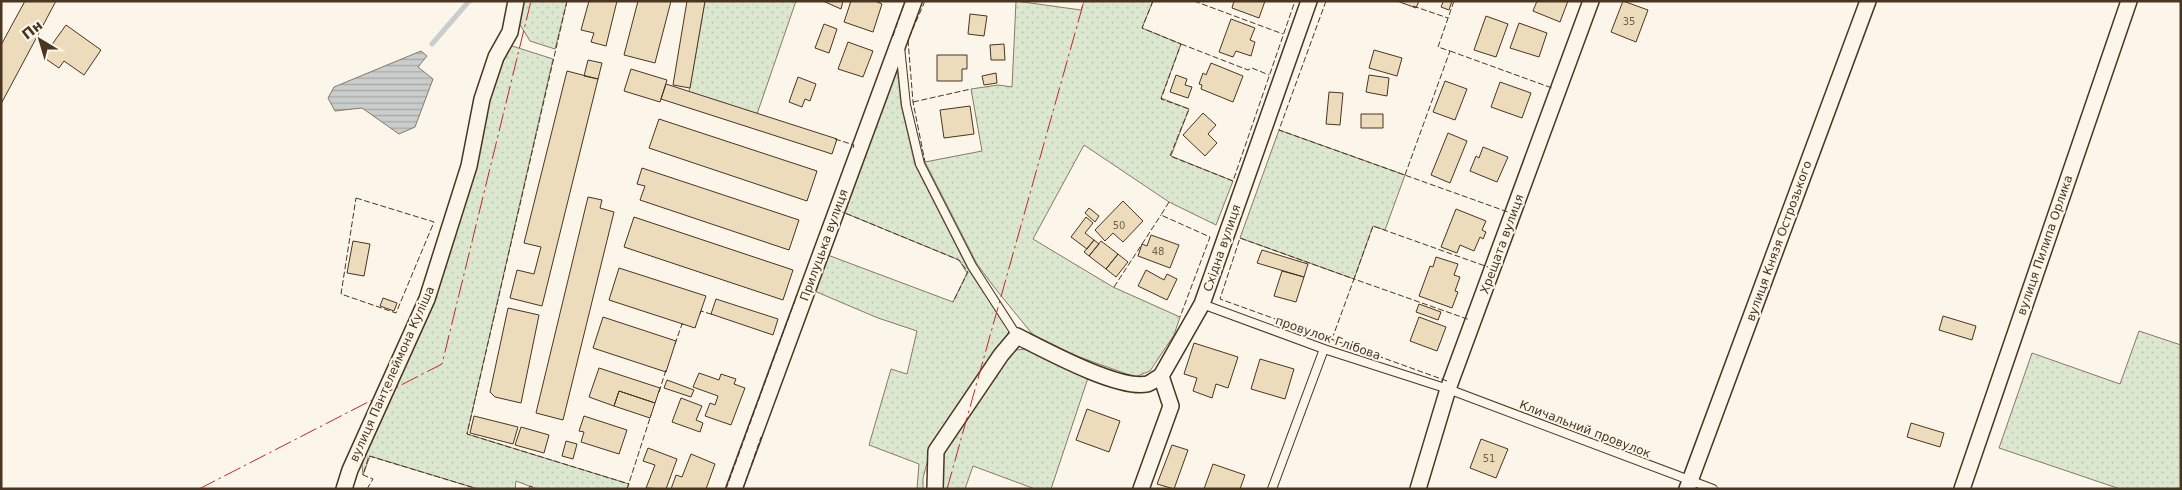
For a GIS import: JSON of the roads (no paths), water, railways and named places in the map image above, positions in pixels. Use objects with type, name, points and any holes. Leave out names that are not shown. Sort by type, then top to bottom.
[{"type":"street","name":"вулиця Пантелеймона Куліша","points":[[344,489],[350,470],[427,299],[469,166],[482,99],[496,57],[510,32],[516,1]]},
{"type":"street","name":"Прилуцька вулиця","points":[[734,489],[914,1]]},
{"type":"street","name":"Східна вулиця","points":[[1160,376],[1202,304],[1309,1]]},
{"type":"street","name":"Хрещата вулиця","points":[[1418,489],[1448,390],[1591,1]]},
{"type":"street","name":"вулиця Князя Острозького","points":[[1689,485],[1868,1]]},
{"type":"street","name":"вулиця Пилипа Орлика","points":[[1962,489],[2129,1]]},
{"type":"street","points":[[935,489],[936,450],[1001,355],[1017,336],[1068,361],[1120,382],[1148,384],[1160,376],[1171,406],[1141,489]]},
{"type":"lane","points":[[900,43],[906,105],[920,164],[972,266],[1017,336]]},
{"type":"lane","name":"провулок Глібова","points":[[1202,304],[1324,349],[1448,390]]},
{"type":"lane","points":[[1272,489],[1324,349]]},
{"type":"lane","name":"Кличальний провулок","points":[[1448,390],[1689,485],[1713,489]]},
{"type":"waterway","points":[[432,44],[469,1]]}]
